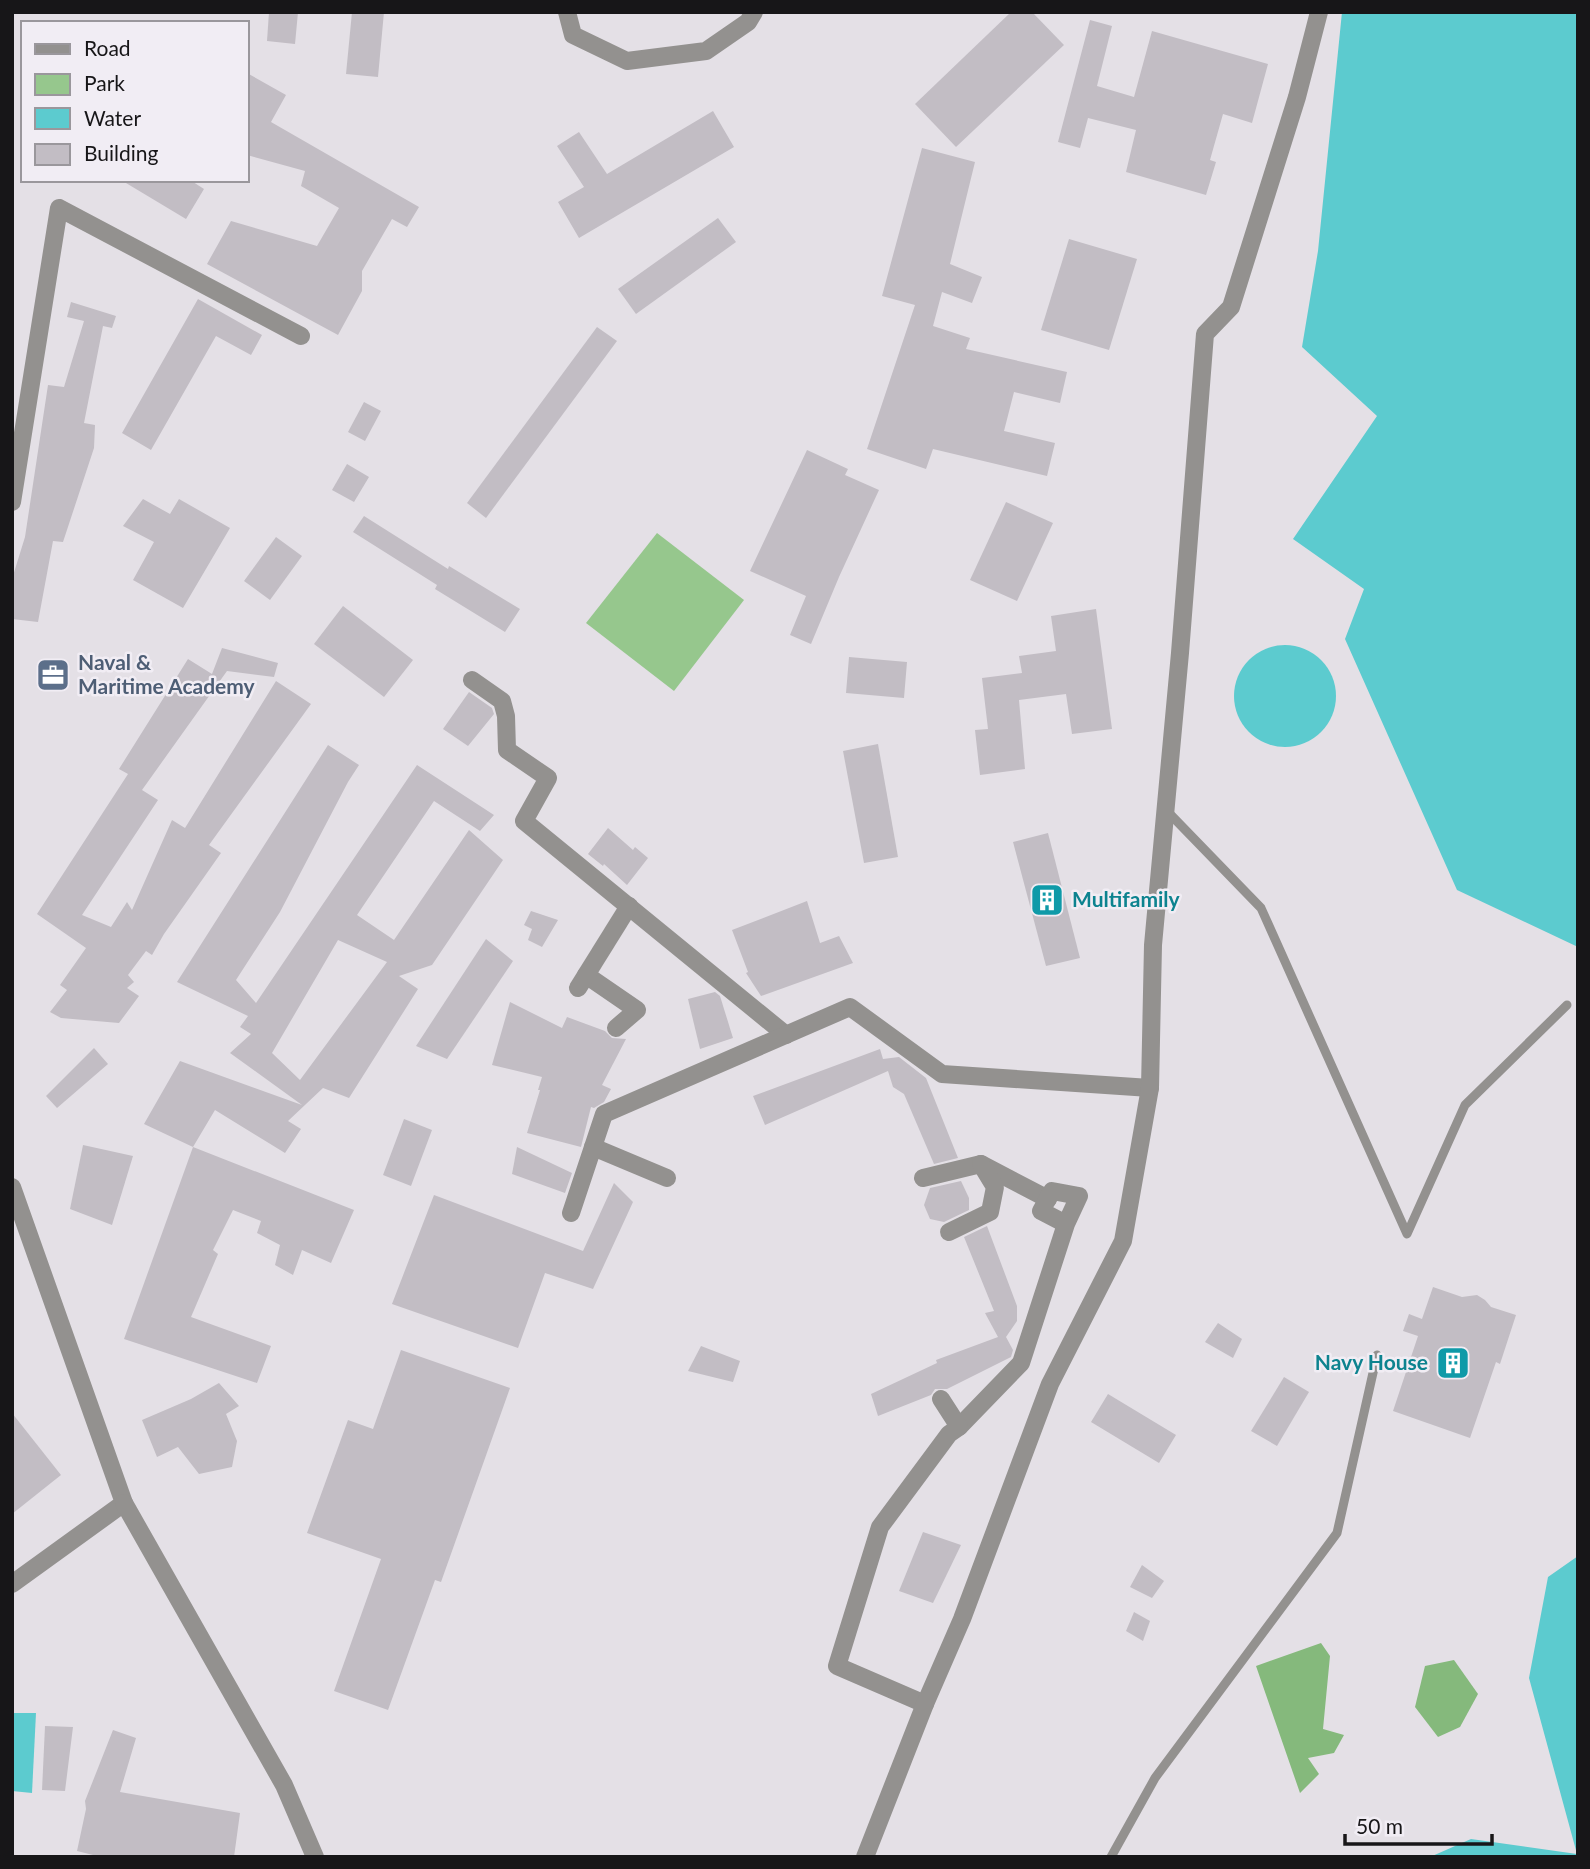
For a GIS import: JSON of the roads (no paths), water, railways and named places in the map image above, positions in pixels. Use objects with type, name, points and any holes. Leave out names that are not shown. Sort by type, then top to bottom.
[{"type":"street","points":[[567,12],[573,35],[627,61],[706,51],[748,22],[754,12]]},
{"type":"street","points":[[865,1857],[925,1704],[962,1619],[1050,1384],[1123,1241],[1150,1088],[1153,945],[1205,334],[1231,307],[1297,97],[1319,12]]},
{"type":"street","points":[[12,502],[59,208],[301,336]]},
{"type":"street","points":[[472,680],[502,701],[506,716],[506,750],[548,778],[524,821],[786,1035]]},
{"type":"street","points":[[616,1028],[637,1010],[582,981],[629,906]]},
{"type":"street","points":[[571,1213],[604,1114],[850,1007],[943,1074],[1150,1088]]},
{"type":"street","points":[[593,1147],[667,1178]]},
{"type":"street","points":[[950,1232],[990,1212],[995,1187],[981,1164]]},
{"type":"street","points":[[923,1178],[981,1164],[1048,1199]]},
{"type":"street","points":[[12,1186],[124,1503],[284,1785],[315,1857]]},
{"type":"street","points":[[925,1704],[837,1666],[880,1527],[949,1434],[1021,1363],[1066,1224],[1080,1196],[1052,1191],[1041,1211],[1066,1224]]},
{"type":"street","points":[[941,1399],[959,1427]]},
{"type":"street","points":[[12,1584],[124,1503]]},
{"type":"lane","points":[[1166,809],[1261,908],[1407,1234],[1465,1105],[1567,1005]]},
{"type":"lane","points":[[1111,1857],[1154,1778],[1337,1533],[1377,1355]]},
{"type":"water","points":[[1342,12],[1578,12],[1578,947],[1457,890],[1345,639],[1364,589],[1293,539],[1377,416],[1302,347],[1318,251]]},
{"type":"water","points":[[1285,645],[1304,649],[1321,660],[1332,677],[1336,696],[1332,715],[1321,732],[1304,743],[1285,747],[1266,743],[1249,732],[1238,715],[1234,696],[1238,677],[1249,660],[1266,649]]},
{"type":"water","points":[[1578,1556],[1578,1857],[1430,1857],[1471,1839],[1577,1854],[1529,1678],[1548,1577]]},
{"type":"water","points":[[12,1713],[36,1713],[32,1793],[12,1791]]},
{"type":"place","name":"Naval & Maritime Academy","points":[[53,675]]},
{"type":"place","name":"Multifamily","points":[[1047,900]]},
{"type":"place","name":"Navy House","points":[[1453,1363]]}]
